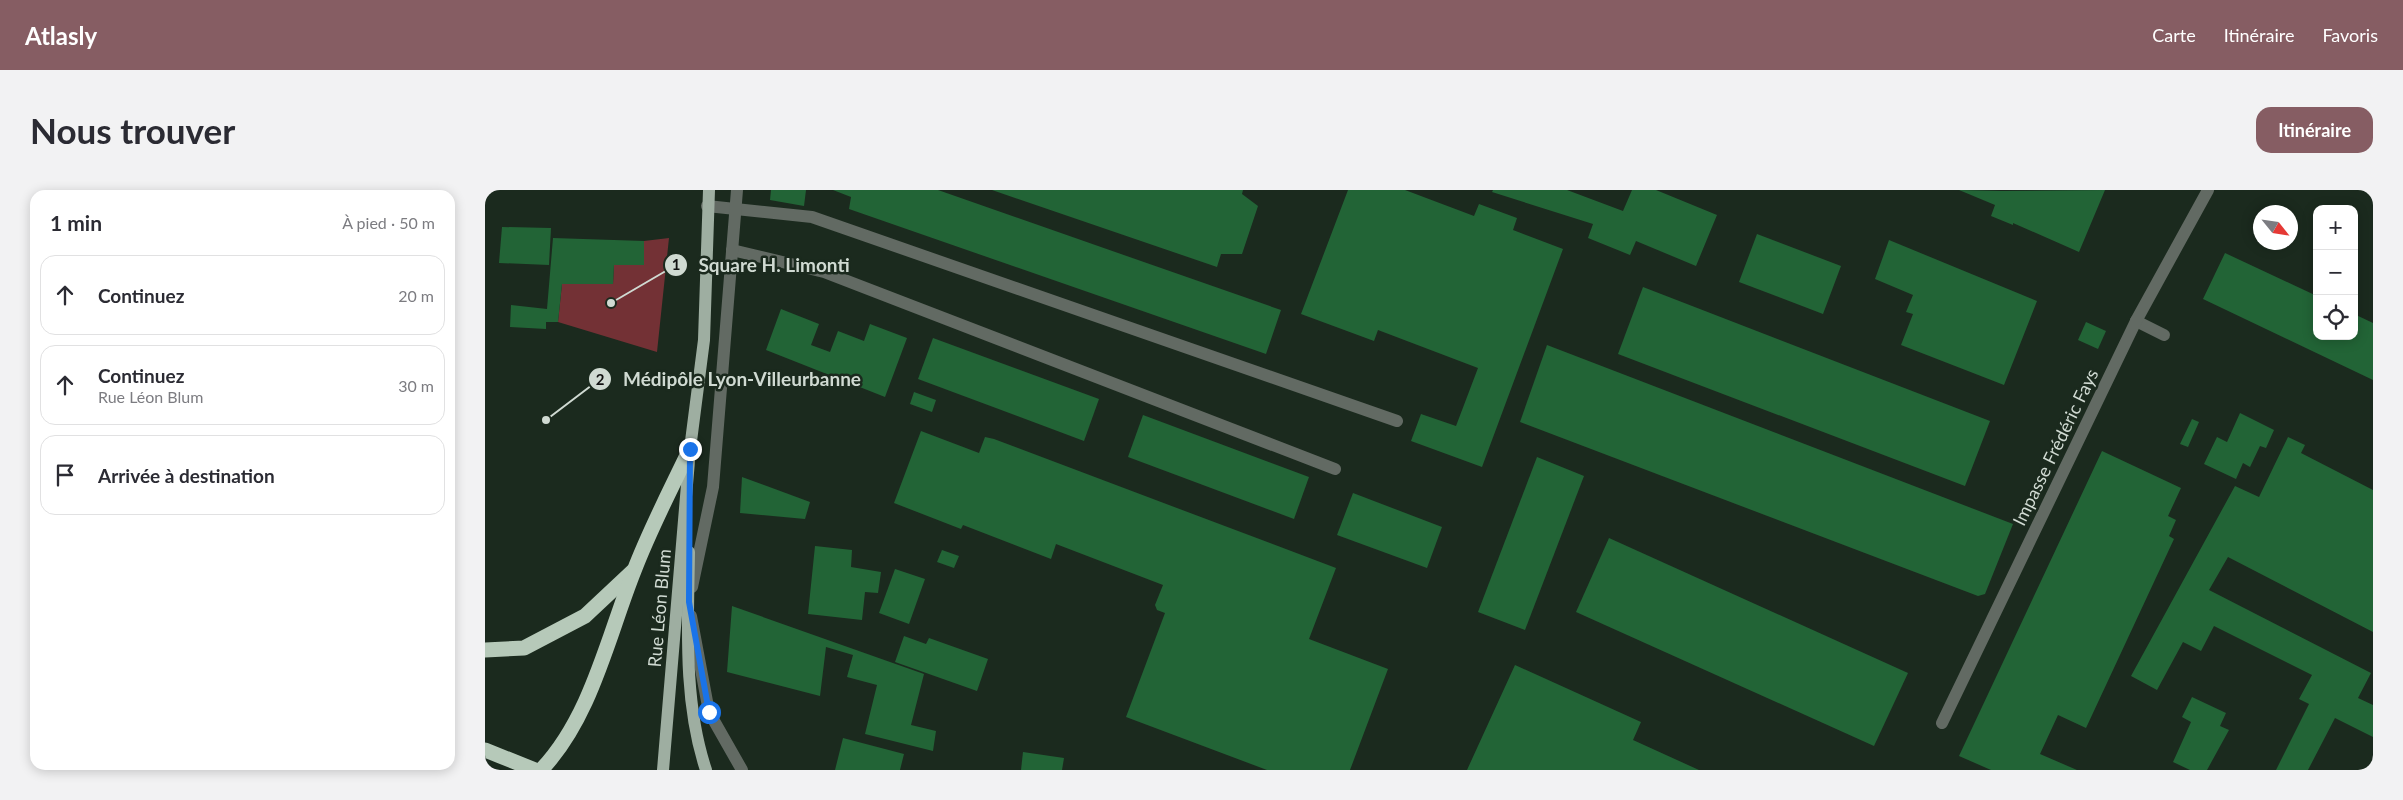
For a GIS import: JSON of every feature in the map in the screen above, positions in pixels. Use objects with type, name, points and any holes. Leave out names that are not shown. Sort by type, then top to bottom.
[{"type":"highway","points":[[541,770],[567,737],[603,660],[634,570],[690,449]]},
{"type":"highway","points":[[485,650],[524,648],[585,616],[634,570]]},
{"type":"highway","points":[[485,750],[535,770]]},
{"type":"highway","points":[[485,755],[507,770]]},
{"type":"main road","name":"Rue Léon Blum","points":[[663,770],[690,449],[704,340],[709,190]]},
{"type":"main road","name":"Rue Léon Blum","points":[[690,449],[689,602],[691,692],[696,741],[706,770]]},
{"type":"street","name":"Rue Léon Blum","points":[[689,602],[713,486],[737,190]]},
{"type":"street","name":"Impasse Frédéric Fays","points":[[1942,723],[2135,321],[2208,190]]},
{"type":"street","points":[[707,206],[812,218],[1397,421]]},
{"type":"street","points":[[732,250],[824,272],[1335,469]]},
{"type":"street","points":[[2135,321],[2164,335]]},
{"type":"street","points":[[689,602],[709,712],[742,770]]},
{"type":"shaded area","points":[[669,238],[657,352],[558,322],[562,284],[613,284],[614,265],[644,265],[644,241]]},
{"type":"building","points":[[771,190],[806,190],[804,206],[770,200]]},
{"type":"building","points":[[833,190],[938,190],[1281,310],[1266,354],[849,209],[851,197]]},
{"type":"building","points":[[992,190],[1243,190],[1242,194],[1258,206],[1242,254],[1221,254],[1217,267]]},
{"type":"building","points":[[1348,190],[1405,190],[1474,216],[1479,204],[1517,218],[1513,230],[1563,249],[1482,467],[1411,441],[1421,414],[1456,426],[1478,368],[1378,330],[1374,341],[1301,314]]},
{"type":"building","points":[[1493,190],[1567,190],[1623,211],[1632,190],[1656,190],[1717,215],[1696,266],[1636,241],[1630,255],[1588,238],[1593,224],[1492,192]]},
{"type":"building","points":[[1959,190],[2105,190],[2079,252],[2013,223],[2013,225],[1991,216],[1995,205]]},
{"type":"building","points":[[502,227],[551,228],[549,265],[499,263]]},
{"type":"building","points":[[1757,234],[1841,266],[1823,314],[1739,282]]},
{"type":"building","points":[[553,238],[644,241],[644,265],[614,265],[613,284],[562,284],[558,322],[546,322],[546,329],[510,327],[511,305],[547,309]]},
{"type":"building","points":[[1889,240],[2037,301],[2004,385],[1901,345],[1913,314],[1906,312],[1913,295],[1875,279]]},
{"type":"building","points":[[2225,253],[2313,294],[2313,340],[2358,340],[2358,316],[2373,323],[2373,380],[2203,299]]},
{"type":"building","points":[[1643,287],[1990,421],[1965,486],[1618,354]]},
{"type":"building","points":[[781,309],[819,324],[811,345],[830,352],[838,331],[864,341],[870,324],[907,338],[885,397],[766,350]]},
{"type":"building","points":[[2086,322],[2106,331],[2098,349],[2078,340]]},
{"type":"building","points":[[933,338],[1099,399],[1084,441],[918,379]]},
{"type":"building","points":[[1547,345],[2013,524],[1985,594],[1978,596],[1520,422]]},
{"type":"building","points":[[914,392],[936,400],[932,412],[910,404]]},
{"type":"building","points":[[2240,413],[2274,430],[2266,448],[2260,446],[2250,467],[2243,463],[2236,479],[2204,464],[2217,437],[2227,442]]},
{"type":"building","points":[[1143,415],[1309,477],[1294,519],[1128,457]]},
{"type":"building","points":[[2192,419],[2199,422],[2188,447],[2180,444]]},
{"type":"building","points":[[921,431],[979,453],[985,437],[994,439],[1336,568],[1309,639],[1388,669],[1350,770],[1267,770],[1126,717],[1165,613],[1157,610],[1155,605],[1163,585],[1056,544],[1051,559],[963,525],[961,529],[894,503]]},
{"type":"building","points":[[2288,437],[2305,445],[2301,453],[2373,490],[2373,632],[2228,557],[2209,590],[2371,673],[2358,698],[2373,705],[2373,737],[2335,718],[2308,770],[2276,770],[2309,704],[2299,699],[2312,675],[2214,626],[2201,651],[2183,642],[2157,690],[2131,676],[2235,486],[2259,497]]},
{"type":"building","points":[[2102,451],[2181,488],[2168,516],[2176,520],[2169,536],[2174,539],[2086,728],[2058,715],[2040,754],[2077,770],[1991,770],[1959,756]]},
{"type":"building","points":[[1537,457],[1584,476],[1525,630],[1478,612]]},
{"type":"building","points":[[742,477],[810,502],[805,519],[740,513]]},
{"type":"building","points":[[1353,493],[1442,527],[1427,568],[1337,535]]},
{"type":"building","points":[[1609,538],[1908,673],[1874,746],[1576,612]]},
{"type":"building","points":[[815,546],[852,550],[851,567],[881,572],[878,593],[865,592],[862,620],[808,614]]},
{"type":"building","points":[[942,550],[959,556],[954,568],[937,562]]},
{"type":"building","points":[[895,569],[925,579],[909,624],[879,613]]},
{"type":"building","points":[[732,606],[924,674],[911,725],[936,731],[933,751],[865,734],[877,685],[847,677],[853,655],[826,647],[820,696],[727,672]]},
{"type":"building","points":[[904,636],[926,644],[929,638],[988,659],[977,691],[895,662]]},
{"type":"building","points":[[1515,665],[1641,722],[1633,740],[1699,770],[1467,770]]},
{"type":"building","points":[[2192,697],[2226,713],[2220,726],[2229,730],[2207,770],[2190,770],[2173,762],[2191,722],[2182,717]]},
{"type":"building","points":[[843,738],[904,754],[900,770],[835,770]]},
{"type":"building","points":[[1023,752],[1064,758],[1062,770],[1021,770]]},
{"type":"place","name":"Square H. Limonti","points":[[611,303]]},
{"type":"place","name":"Médipôle Lyon-Villeurbanne","points":[[546,420]]},
{"type":"route","points":[[690,449],[689,602],[709,712]]}]
